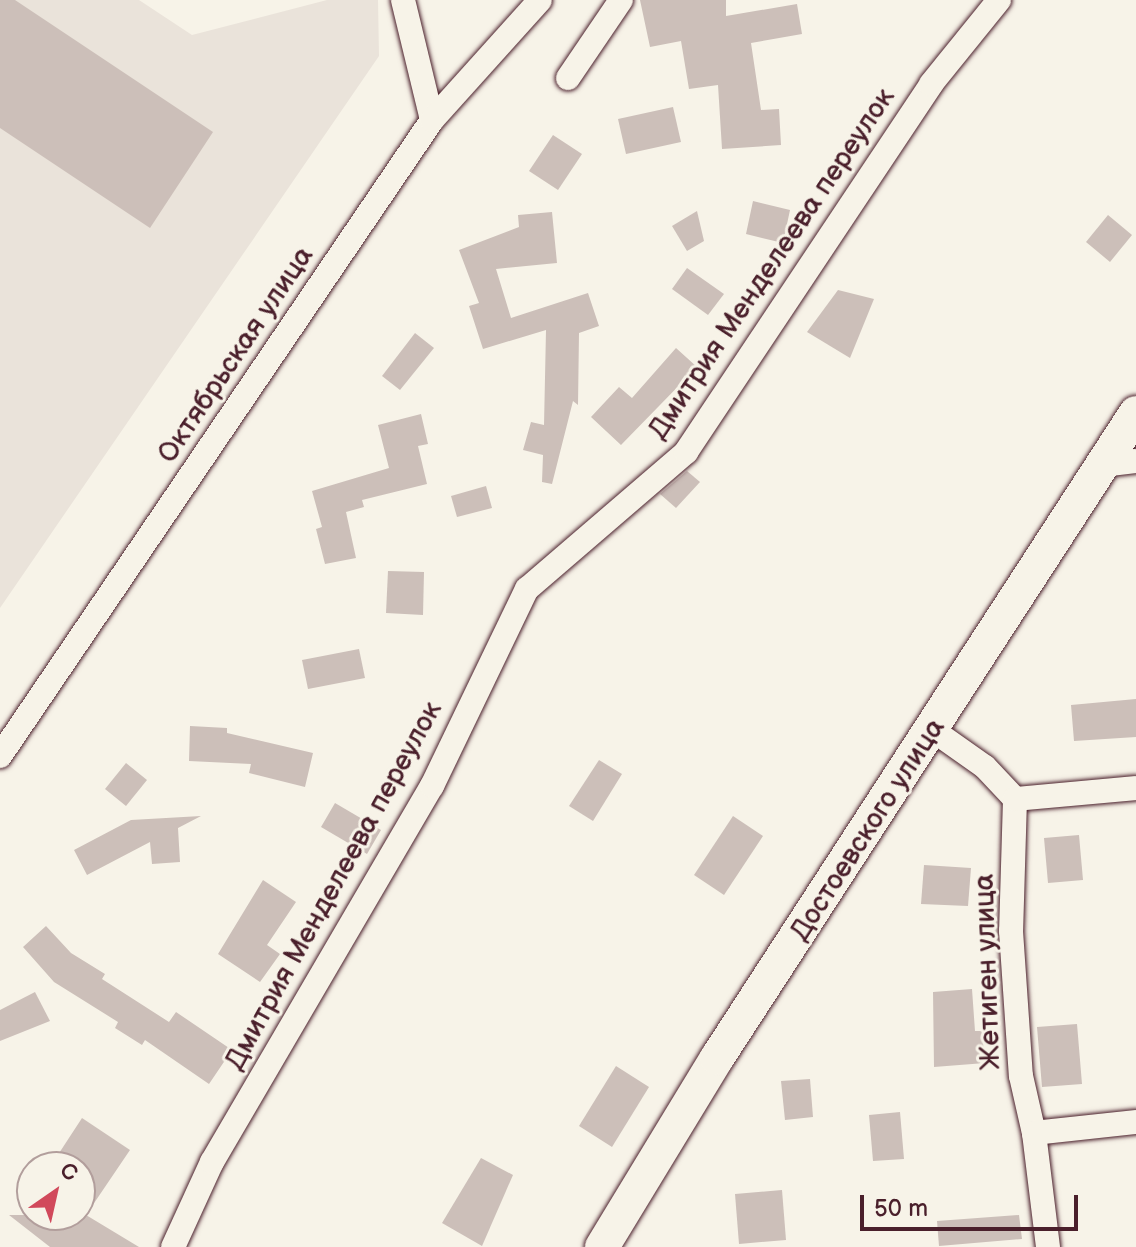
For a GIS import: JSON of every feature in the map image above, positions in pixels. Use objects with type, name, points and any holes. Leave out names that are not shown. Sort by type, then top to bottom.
[{"type":"street","points":[[403,0],[432,120]]},
{"type":"street","name":"Октябрьская улица","points":[[0,756],[432,120],[540,0]]},
{"type":"street","points":[[568,78],[621,0]]},
{"type":"street","name":"Дмитрия Менделеева переулок","points":[[173,1247],[212,1162],[432,786],[527,589],[686,452],[931,84],[999,0]]},
{"type":"street","name":"Достоевского улица","points":[[602,1247],[717,1058],[934,731],[1120,463],[1136,413]]},
{"type":"street","points":[[934,731],[985,767],[1015,799],[1136,788]]},
{"type":"street","name":"Жетиген улица","points":[[1015,799],[1011,931],[1021,1076],[1034,1133],[1048,1247]]},
{"type":"street","points":[[1034,1133],[1136,1122]]},
{"type":"street","points":[[625,1209],[630,1247]]},
{"type":"shaded area","points":[[0,0],[139,0],[192,35],[327,0],[378,0],[379,56],[0,608]]},
{"type":"building","points":[[0,0],[15,0],[213,132],[150,228],[0,128]]},
{"type":"building","points":[[640,0],[726,0],[726,16],[797,4],[802,34],[751,43],[761,110],[779,109],[781,145],[722,149],[718,85],[689,89],[681,41],[650,47]]},
{"type":"building","points":[[673,107],[681,142],[626,154],[618,119]]},
{"type":"building","points":[[553,135],[582,154],[558,190],[529,171]]},
{"type":"building","points":[[753,201],[790,210],[783,243],[746,234]]},
{"type":"building","points":[[697,211],[704,241],[687,251],[672,226]]},
{"type":"building","points":[[552,212],[557,263],[496,269],[511,318],[588,293],[599,326],[579,333],[578,405],[573,401],[552,484],[542,482],[543,455],[523,450],[531,422],[544,425],[546,330],[483,349],[469,306],[479,303],[459,250],[519,227],[518,215]]},
{"type":"building","points":[[1108,215],[1132,235],[1110,262],[1086,242]]},
{"type":"building","points":[[687,268],[724,294],[708,315],[672,289]]},
{"type":"building","points":[[838,290],[874,299],[850,358],[807,332]]},
{"type":"building","points":[[415,333],[434,348],[400,390],[382,376]]},
{"type":"building","points":[[676,348],[697,367],[621,445],[591,417],[619,387],[632,398]]},
{"type":"building","points":[[421,414],[428,444],[418,446],[427,484],[362,500],[364,507],[346,512],[356,558],[325,564],[316,529],[322,527],[312,491],[389,468],[378,425]]},
{"type":"building","points":[[687,471],[700,482],[676,508],[660,494]]},
{"type":"building","points":[[486,486],[492,508],[457,517],[451,496]]},
{"type":"building","points":[[388,571],[424,572],[423,615],[386,613]]},
{"type":"building","points":[[359,649],[365,678],[308,689],[302,660]]},
{"type":"building","points":[[1136,699],[1136,737],[1074,741],[1071,705]]},
{"type":"building","points":[[190,726],[227,728],[227,733],[313,753],[305,787],[249,773],[251,764],[189,761]]},
{"type":"building","points":[[599,760],[622,774],[593,821],[569,806]]},
{"type":"building","points":[[126,763],[147,780],[126,806],[105,789]]},
{"type":"building","points":[[335,803],[381,830],[367,854],[321,827]]},
{"type":"building","points":[[201,816],[178,828],[180,862],[152,864],[150,842],[87,875],[74,850],[131,820]]},
{"type":"building","points":[[733,816],[763,836],[724,895],[694,875]]},
{"type":"building","points":[[1079,835],[1083,880],[1048,883],[1044,838]]},
{"type":"building","points":[[924,865],[971,868],[968,906],[921,904]]},
{"type":"building","points":[[263,880],[296,902],[267,945],[280,954],[260,982],[218,954]]},
{"type":"building","points":[[46,926],[71,953],[105,974],[102,979],[169,1022],[176,1012],[232,1050],[209,1084],[145,1040],[142,1045],[115,1028],[118,1022],[54,982],[23,947]]},
{"type":"building","points":[[972,989],[975,1031],[982,1031],[985,1063],[934,1067],[933,992]]},
{"type":"building","points":[[35,992],[50,1021],[0,1041],[0,1010]]},
{"type":"building","points":[[1077,1024],[1082,1084],[1042,1087],[1037,1027]]},
{"type":"building","points":[[616,1066],[649,1087],[612,1147],[579,1126]]},
{"type":"building","points":[[810,1079],[813,1117],[785,1120],[781,1081]]},
{"type":"building","points":[[900,1112],[904,1159],[873,1161],[869,1115]]},
{"type":"building","points":[[82,1118],[130,1150],[96,1200],[96,1151],[60,1151]]},
{"type":"building","points":[[481,1158],[513,1175],[482,1246],[442,1223]]},
{"type":"building","points":[[782,1190],[786,1240],[739,1244],[735,1194]]},
{"type":"building","points":[[1019,1215],[1022,1239],[939,1246],[937,1221]]},
{"type":"building","points":[[96,1221],[139,1247],[50,1247],[30,1231],[96,1231]]}]
